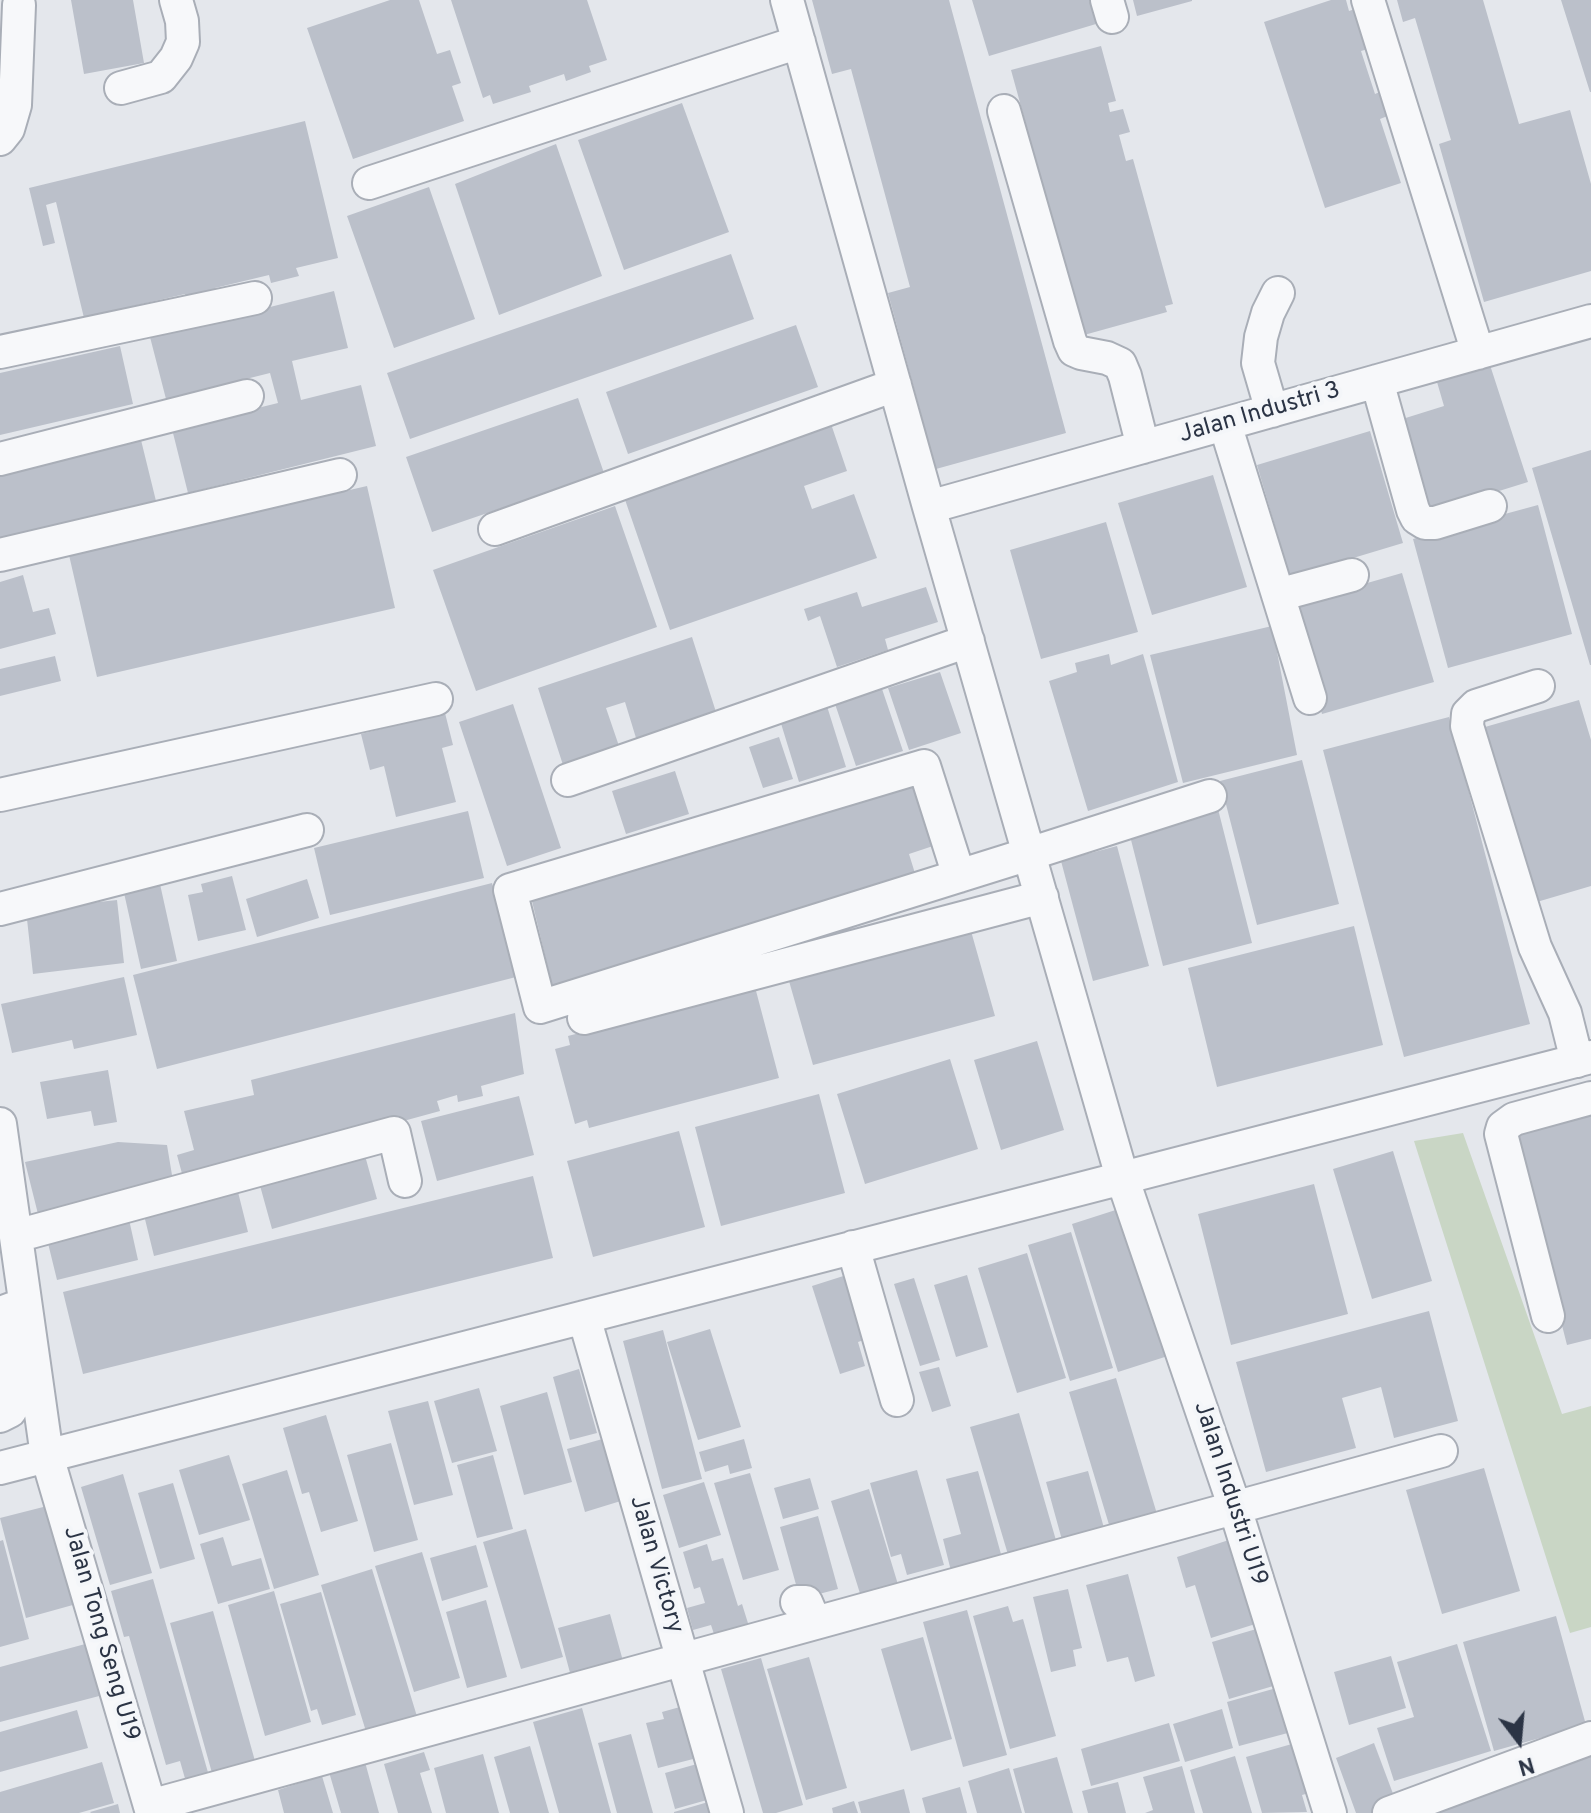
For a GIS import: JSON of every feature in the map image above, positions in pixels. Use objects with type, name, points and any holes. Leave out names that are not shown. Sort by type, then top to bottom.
[{"type":"street","points":[[121,88],[161,77],[176,58],[183,42],[182,21],[176,0]]},
{"type":"street","name":"Jalan Industri U19","points":[[787,0],[1122,1177],[1235,1508],[1330,1813]]},
{"type":"street","points":[[1368,0],[1478,353]]},
{"type":"street","points":[[0,139],[8,129],[15,105],[19,5]]},
{"type":"street","points":[[369,183],[799,42]]},
{"type":"street","points":[[1004,111],[1070,341],[1074,350],[1120,364],[1143,447]]},
{"type":"street","points":[[1272,411],[1258,363],[1261,337],[1278,293]]},
{"type":"street","points":[[0,352],[255,298]]},
{"type":"street","name":"Jalan Industri 3","points":[[929,507],[1591,321]]},
{"type":"street","points":[[1377,381],[1417,518],[1425,523],[1435,523],[1490,506]]},
{"type":"street","points":[[495,529],[895,385]]},
{"type":"street","points":[[0,459],[247,396]]},
{"type":"street","points":[[1225,424],[1310,698]]},
{"type":"street","points":[[0,555],[340,475]]},
{"type":"street","points":[[1278,595],[1352,575]]},
{"type":"street","points":[[568,780],[968,641]]},
{"type":"street","points":[[0,1468],[1584,1059],[1535,947],[1467,726],[1468,714],[1476,706],[1538,686]]},
{"type":"street","points":[[0,795],[436,699]]},
{"type":"street","points":[[959,876],[924,766],[510,890],[540,1007],[959,876],[1029,854],[1210,796]]},
{"type":"street","points":[[0,909],[307,830]]},
{"type":"street","points":[[584,1018],[1042,897]]},
{"type":"street","points":[[1548,1316],[1501,1134],[1503,1127],[1514,1119],[1591,1098]]},
{"type":"street","name":"Jalan Tong Seng U19","points":[[0,1124],[47,1456],[151,1810]]},
{"type":"street","points":[[16,1236],[394,1133],[405,1181]]},
{"type":"street","points":[[853,1247],[897,1400]]},
{"type":"street","points":[[0,1416],[10,1411],[16,1391],[2,1317],[13,1307],[25,1304]]},
{"type":"street","name":"Jalan Victory","points":[[584,1317],[727,1813]]},
{"type":"street","points":[[151,1810],[682,1660],[806,1612],[1235,1508],[1441,1451]]},
{"type":"street","points":[[1389,1813],[1591,1738]]},
{"type":"green space","points":[[1463,1133],[1562,1414],[1591,1406],[1591,1627],[1570,1633],[1414,1141]]},
{"type":"building","points":[[71,0],[133,0],[144,63],[84,74]]},
{"type":"building","points":[[390,0],[419,0],[437,54],[450,50],[461,83],[452,86],[464,121],[353,159],[307,28]]},
{"type":"building","points":[[451,0],[587,0],[607,60],[589,66],[591,72],[566,81],[564,74],[529,86],[531,92],[493,104],[490,95],[483,98]]},
{"type":"building","points":[[812,0],[949,0],[1066,433],[936,469],[888,293],[910,287],[851,69],[832,74]]},
{"type":"building","points":[[972,0],[1089,0],[1096,24],[989,56]]},
{"type":"building","points":[[1133,0],[1192,0],[1192,1],[1137,16]]},
{"type":"building","points":[[1331,0],[1346,0],[1349,11],[1355,9],[1368,49],[1361,51],[1375,94],[1382,91],[1390,115],[1380,119],[1401,183],[1325,208],[1264,22]]},
{"type":"building","points":[[1397,0],[1483,0],[1519,124],[1570,110],[1591,184],[1591,271],[1484,302],[1439,144],[1451,140],[1415,18],[1403,22]]},
{"type":"building","points":[[1561,0],[1591,0],[1591,92],[1590,92]]},
{"type":"building","points":[[1101,46],[1116,101],[1108,103],[1110,112],[1123,109],[1130,132],[1119,135],[1126,161],[1133,159],[1173,304],[1165,306],[1167,312],[1084,335],[1011,70]]},
{"type":"building","points":[[682,103],[729,232],[624,270],[578,140]]},
{"type":"building","points":[[305,121],[338,258],[296,268],[299,276],[271,283],[269,275],[215,288],[217,297],[187,304],[185,294],[129,307],[131,315],[105,321],[103,313],[84,318],[56,202],[46,205],[55,243],[43,246],[29,188]]},
{"type":"building","points":[[556,144],[602,276],[499,315],[455,184]]},
{"type":"building","points":[[429,187],[475,319],[394,348],[347,216]]},
{"type":"building","points":[[731,254],[754,319],[410,439],[387,373]]},
{"type":"building","points":[[334,291],[348,348],[292,361],[301,400],[361,385],[376,446],[188,493],[172,429],[278,403],[270,373],[166,399],[150,337]]},
{"type":"building","points":[[796,325],[818,387],[628,454],[606,392]]},
{"type":"building","points":[[120,346],[133,404],[0,435],[0,373]]},
{"type":"building","points":[[1490,365],[1528,482],[1425,514],[1396,421],[1444,406],[1437,382]]},
{"type":"building","points":[[578,398],[604,473],[432,532],[406,457]]},
{"type":"building","points":[[829,418],[847,471],[804,486],[812,509],[854,494],[877,558],[670,630],[622,491]]},
{"type":"building","points":[[1370,431],[1403,543],[1290,577],[1257,465]]},
{"type":"building","points":[[141,440],[156,501],[0,540],[0,475]]},
{"type":"building","points":[[1591,450],[1591,665],[1590,665],[1532,468]]},
{"type":"building","points":[[1213,475],[1247,587],[1152,615],[1118,503]]},
{"type":"building","points":[[367,486],[395,608],[97,677],[69,555]]},
{"type":"building","points":[[1538,505],[1572,634],[1448,668],[1413,539]]},
{"type":"building","points":[[615,506],[657,627],[476,691],[433,570]]},
{"type":"building","points":[[1106,522],[1138,632],[1041,659],[1010,550]]},
{"type":"building","points":[[1402,573],[1434,682],[1322,714],[1291,605]]},
{"type":"building","points":[[23,575],[33,612],[49,608],[56,634],[0,649],[0,582]]},
{"type":"building","points":[[926,587],[938,622],[885,639],[888,650],[837,667],[820,616],[808,621],[804,609],[857,592],[862,607]]},
{"type":"building","points":[[1272,626],[1297,755],[1183,783],[1150,655]]},
{"type":"building","points":[[692,637],[716,712],[636,738],[625,702],[606,708],[619,746],[563,765],[538,688]]},
{"type":"building","points":[[1109,654],[1111,665],[1143,654],[1178,782],[1088,811],[1049,681],[1077,672],[1075,663]]},
{"type":"building","points":[[55,656],[61,681],[0,696],[0,669]]},
{"type":"building","points":[[940,672],[961,733],[909,750],[888,688]]},
{"type":"building","points":[[881,686],[903,751],[856,766],[834,701]]},
{"type":"building","points":[[1579,700],[1591,740],[1591,886],[1530,904],[1478,729]]},
{"type":"building","points":[[826,703],[846,767],[799,782],[779,717]]},
{"type":"building","points":[[513,704],[561,848],[507,866],[459,722]]},
{"type":"building","points":[[445,713],[453,745],[442,748],[456,802],[396,817],[384,766],[370,770],[361,734]]},
{"type":"building","points":[[1449,717],[1530,1024],[1404,1057],[1323,750]]},
{"type":"building","points":[[779,737],[793,779],[763,788],[749,747]]},
{"type":"building","points":[[1302,760],[1339,904],[1257,925],[1220,781]]},
{"type":"building","points":[[675,771],[689,814],[626,834],[612,791]]},
{"type":"building","points":[[919,778],[939,844],[909,854],[918,883],[554,993],[531,897]]},
{"type":"building","points":[[1218,809],[1252,943],[1163,966],[1129,832]]},
{"type":"building","points":[[468,811],[484,878],[330,915],[314,848]]},
{"type":"building","points":[[1117,846],[1149,966],[1093,981],[1061,861]]},
{"type":"building","points":[[158,875],[177,961],[141,969],[122,884]]},
{"type":"building","points":[[232,876],[246,930],[198,941],[188,895],[203,892],[201,884]]},
{"type":"building","points":[[307,879],[319,918],[257,937],[246,899]]},
{"type":"building","points":[[492,883],[516,977],[157,1069],[133,975]]},
{"type":"building","points":[[117,900],[124,963],[33,974],[26,910]]},
{"type":"building","points":[[1354,926],[1383,1045],[1217,1087],[1188,968]]},
{"type":"building","points":[[971,931],[995,1016],[813,1065],[789,981]]},
{"type":"building","points":[[124,977],[137,1035],[74,1049],[72,1040],[12,1053],[1,1004]]},
{"type":"building","points":[[755,987],[779,1078],[589,1128],[587,1120],[575,1124],[555,1049],[570,1045],[568,1036]]},
{"type":"building","points":[[515,1013],[524,1074],[481,1086],[483,1096],[458,1102],[457,1095],[437,1101],[440,1111],[184,1181],[177,1155],[194,1150],[184,1111],[254,1095],[251,1080]]},
{"type":"building","points":[[1037,1041],[1064,1130],[1001,1150],[974,1060]]},
{"type":"building","points":[[950,1059],[978,1149],[865,1184],[837,1094]]},
{"type":"building","points":[[108,1070],[117,1122],[94,1126],[91,1111],[47,1119],[40,1082]]},
{"type":"building","points":[[819,1094],[845,1193],[721,1226],[695,1127]]},
{"type":"building","points":[[519,1096],[534,1155],[437,1181],[421,1121]]},
{"type":"building","points":[[1591,1113],[1591,1339],[1567,1345],[1513,1133]]},
{"type":"building","points":[[679,1131],[705,1227],[593,1257],[567,1161]]},
{"type":"building","points":[[118,1142],[167,1145],[173,1181],[38,1214],[25,1162]]},
{"type":"building","points":[[1393,1151],[1432,1281],[1372,1299],[1333,1169]]},
{"type":"building","points":[[364,1152],[377,1199],[272,1229],[259,1182]]},
{"type":"building","points":[[533,1176],[553,1258],[83,1374],[63,1292]]},
{"type":"building","points":[[1314,1184],[1348,1314],[1231,1345],[1198,1214]]},
{"type":"building","points":[[237,1188],[248,1232],[154,1256],[143,1211]]},
{"type":"building","points":[[1125,1207],[1171,1355],[1118,1372],[1072,1224]]},
{"type":"building","points":[[128,1215],[138,1260],[57,1280],[46,1235]]},
{"type":"building","points":[[1071,1232],[1113,1368],[1070,1381],[1028,1245]]},
{"type":"building","points":[[1027,1253],[1066,1378],[1017,1393],[978,1268]]},
{"type":"building","points":[[856,1272],[876,1336],[858,1342],[865,1366],[840,1374],[812,1286]]},
{"type":"building","points":[[967,1275],[988,1347],[956,1357],[934,1285]]},
{"type":"building","points":[[914,1278],[940,1360],[920,1366],[894,1284]]},
{"type":"building","points":[[1429,1311],[1458,1421],[1394,1438],[1381,1387],[1342,1398],[1356,1448],[1266,1472],[1236,1362]]},
{"type":"building","points":[[710,1329],[741,1427],[698,1440],[667,1342]]},
{"type":"building","points":[[663,1330],[702,1479],[662,1489],[623,1341]]},
{"type":"building","points":[[939,1367],[951,1406],[932,1412],[919,1372]]},
{"type":"building","points":[[579,1369],[597,1433],[570,1440],[553,1377]]},
{"type":"building","points":[[1116,1378],[1157,1514],[1110,1528],[1069,1392]]},
{"type":"building","points":[[479,1388],[497,1451],[452,1463],[434,1401]]},
{"type":"building","points":[[547,1392],[572,1482],[524,1495],[500,1406]]},
{"type":"building","points":[[428,1401],[453,1495],[414,1505],[388,1411]]},
{"type":"building","points":[[1019,1413],[1060,1554],[1012,1568],[970,1427]]},
{"type":"building","points":[[326,1415],[358,1521],[321,1532],[309,1492],[302,1494],[283,1428]]},
{"type":"building","points":[[606,1438],[624,1500],[585,1512],[567,1449]]},
{"type":"building","points":[[744,1439],[752,1468],[730,1474],[728,1465],[705,1472],[699,1452]]},
{"type":"building","points":[[391,1443],[418,1540],[374,1552],[347,1455]]},
{"type":"building","points":[[229,1455],[250,1520],[199,1535],[179,1470]]},
{"type":"building","points":[[493,1455],[513,1529],[477,1538],[457,1465]]},
{"type":"building","points":[[1484,1468],[1520,1591],[1442,1614],[1406,1490]]},
{"type":"building","points":[[287,1470],[319,1575],[274,1589],[242,1484]]},
{"type":"building","points":[[917,1470],[944,1565],[907,1575],[901,1554],[891,1557],[870,1483]]},
{"type":"building","points":[[978,1471],[1004,1565],[951,1571],[943,1539],[961,1534],[946,1479]]},
{"type":"building","points":[[1088,1471],[1104,1528],[1062,1540],[1046,1482]]},
{"type":"building","points":[[750,1473],[779,1570],[743,1580],[714,1483]]},
{"type":"building","points":[[123,1474],[152,1573],[110,1585],[81,1487]]},
{"type":"building","points":[[810,1478],[819,1509],[783,1519],[774,1488]]},
{"type":"building","points":[[704,1482],[721,1535],[679,1548],[663,1495]]},
{"type":"building","points":[[173,1483],[195,1559],[160,1569],[138,1493]]},
{"type":"building","points":[[869,1489],[900,1591],[863,1603],[831,1501]]},
{"type":"building","points":[[55,1504],[80,1603],[26,1618],[0,1518]]},
{"type":"building","points":[[818,1516],[838,1589],[800,1599],[780,1527]]},
{"type":"building","points":[[526,1529],[563,1657],[521,1669],[483,1542]]},
{"type":"building","points":[[1241,1536],[1268,1620],[1211,1638],[1195,1585],[1186,1588],[1177,1557]]},
{"type":"building","points":[[223,1537],[232,1566],[261,1558],[270,1589],[218,1604],[200,1544]]},
{"type":"building","points":[[3,1540],[29,1639],[0,1647],[0,1541]]},
{"type":"building","points":[[707,1544],[712,1561],[723,1558],[738,1606],[742,1604],[752,1636],[718,1646],[711,1625],[693,1630],[687,1608],[705,1603],[700,1587],[694,1589],[683,1552]]},
{"type":"building","points":[[476,1545],[488,1587],[442,1601],[430,1558]]},
{"type":"building","points":[[422,1552],[460,1678],[414,1692],[375,1566]]},
{"type":"building","points":[[372,1569],[419,1723],[368,1738],[321,1585]]},
{"type":"building","points":[[1128,1574],[1155,1676],[1135,1682],[1128,1657],[1107,1662],[1086,1585]]},
{"type":"building","points":[[153,1579],[209,1776],[186,1782],[180,1761],[166,1765],[129,1636],[124,1637],[111,1591]]},
{"type":"building","points":[[1068,1589],[1082,1648],[1073,1650],[1076,1666],[1051,1672],[1033,1597]]},
{"type":"building","points":[[274,1591],[311,1722],[265,1736],[228,1605]]},
{"type":"building","points":[[321,1592],[356,1715],[322,1725],[317,1709],[311,1711],[280,1604]]},
{"type":"building","points":[[486,1600],[507,1677],[467,1688],[446,1612]]},
{"type":"building","points":[[1008,1606],[1013,1622],[1023,1619],[1056,1736],[1010,1749],[973,1616]]},
{"type":"building","points":[[967,1610],[1007,1755],[963,1767],[923,1622]]},
{"type":"building","points":[[213,1611],[255,1761],[212,1773],[170,1623]]},
{"type":"building","points":[[610,1614],[623,1661],[573,1684],[558,1628]]},
{"type":"building","points":[[1556,1616],[1586,1725],[1494,1751],[1463,1642]]},
{"type":"building","points":[[1270,1625],[1287,1682],[1229,1699],[1212,1642]]},
{"type":"building","points":[[923,1637],[952,1739],[911,1751],[881,1649]]},
{"type":"building","points":[[89,1643],[103,1695],[0,1722],[0,1667]]},
{"type":"building","points":[[1457,1644],[1491,1751],[1394,1781],[1377,1728],[1414,1717],[1397,1662]]},
{"type":"building","points":[[1391,1656],[1406,1708],[1349,1725],[1334,1672]]},
{"type":"building","points":[[809,1657],[847,1788],[806,1800],[767,1669]]},
{"type":"building","points":[[761,1658],[803,1805],[776,1813],[763,1813],[721,1669]]},
{"type":"building","points":[[1287,1685],[1299,1730],[1239,1746],[1227,1702]]},
{"type":"building","points":[[687,1705],[701,1757],[658,1768],[646,1723],[664,1719],[662,1712]]},
{"type":"building","points":[[582,1708],[611,1813],[559,1813],[533,1722]]},
{"type":"building","points":[[1222,1709],[1233,1748],[1185,1762],[1173,1724]]},
{"type":"building","points":[[77,1710],[88,1748],[0,1772],[0,1732]]},
{"type":"building","points":[[1169,1723],[1180,1761],[1091,1786],[1081,1749]]},
{"type":"building","points":[[631,1734],[653,1813],[617,1813],[598,1743]]},
{"type":"building","points":[[1306,1740],[1320,1790],[1302,1795],[1307,1812],[1262,1813],[1246,1757]]},
{"type":"building","points":[[1374,1743],[1398,1807],[1380,1813],[1356,1813],[1336,1758]]},
{"type":"building","points":[[530,1746],[549,1813],[510,1813],[494,1757]]},
{"type":"building","points":[[1591,1748],[1591,1813],[1422,1813]]},
{"type":"building","points":[[424,1752],[430,1770],[420,1773],[432,1813],[398,1813],[384,1764]]},
{"type":"building","points":[[483,1754],[499,1813],[446,1813],[434,1768]]},
{"type":"building","points":[[1235,1756],[1252,1813],[1203,1813],[1190,1770]]},
{"type":"building","points":[[1057,1757],[1073,1813],[1025,1813],[1013,1769]]},
{"type":"building","points":[[102,1762],[114,1803],[79,1813],[0,1813],[0,1792]]},
{"type":"building","points":[[365,1762],[379,1813],[341,1813],[329,1772]]},
{"type":"building","points":[[704,1762],[714,1798],[675,1809],[665,1773]]},
{"type":"building","points":[[1182,1766],[1195,1813],[1145,1813],[1153,1810],[1143,1777]]},
{"type":"building","points":[[1009,1768],[1022,1813],[977,1813],[968,1781]]},
{"type":"building","points":[[322,1776],[333,1813],[284,1813],[278,1790]]},
{"type":"building","points":[[1118,1782],[1126,1813],[1088,1813],[1082,1791]]},
{"type":"building","points":[[960,1787],[967,1813],[926,1813],[922,1798]]},
{"type":"building","points":[[904,1789],[910,1813],[861,1813],[858,1802]]},
{"type":"building","points":[[715,1800],[719,1813],[674,1813],[674,1812]]},
{"type":"building","points":[[854,1801],[858,1813],[833,1813],[832,1808]]},
{"type":"building","points":[[118,1804],[120,1813],[90,1812]]}]
